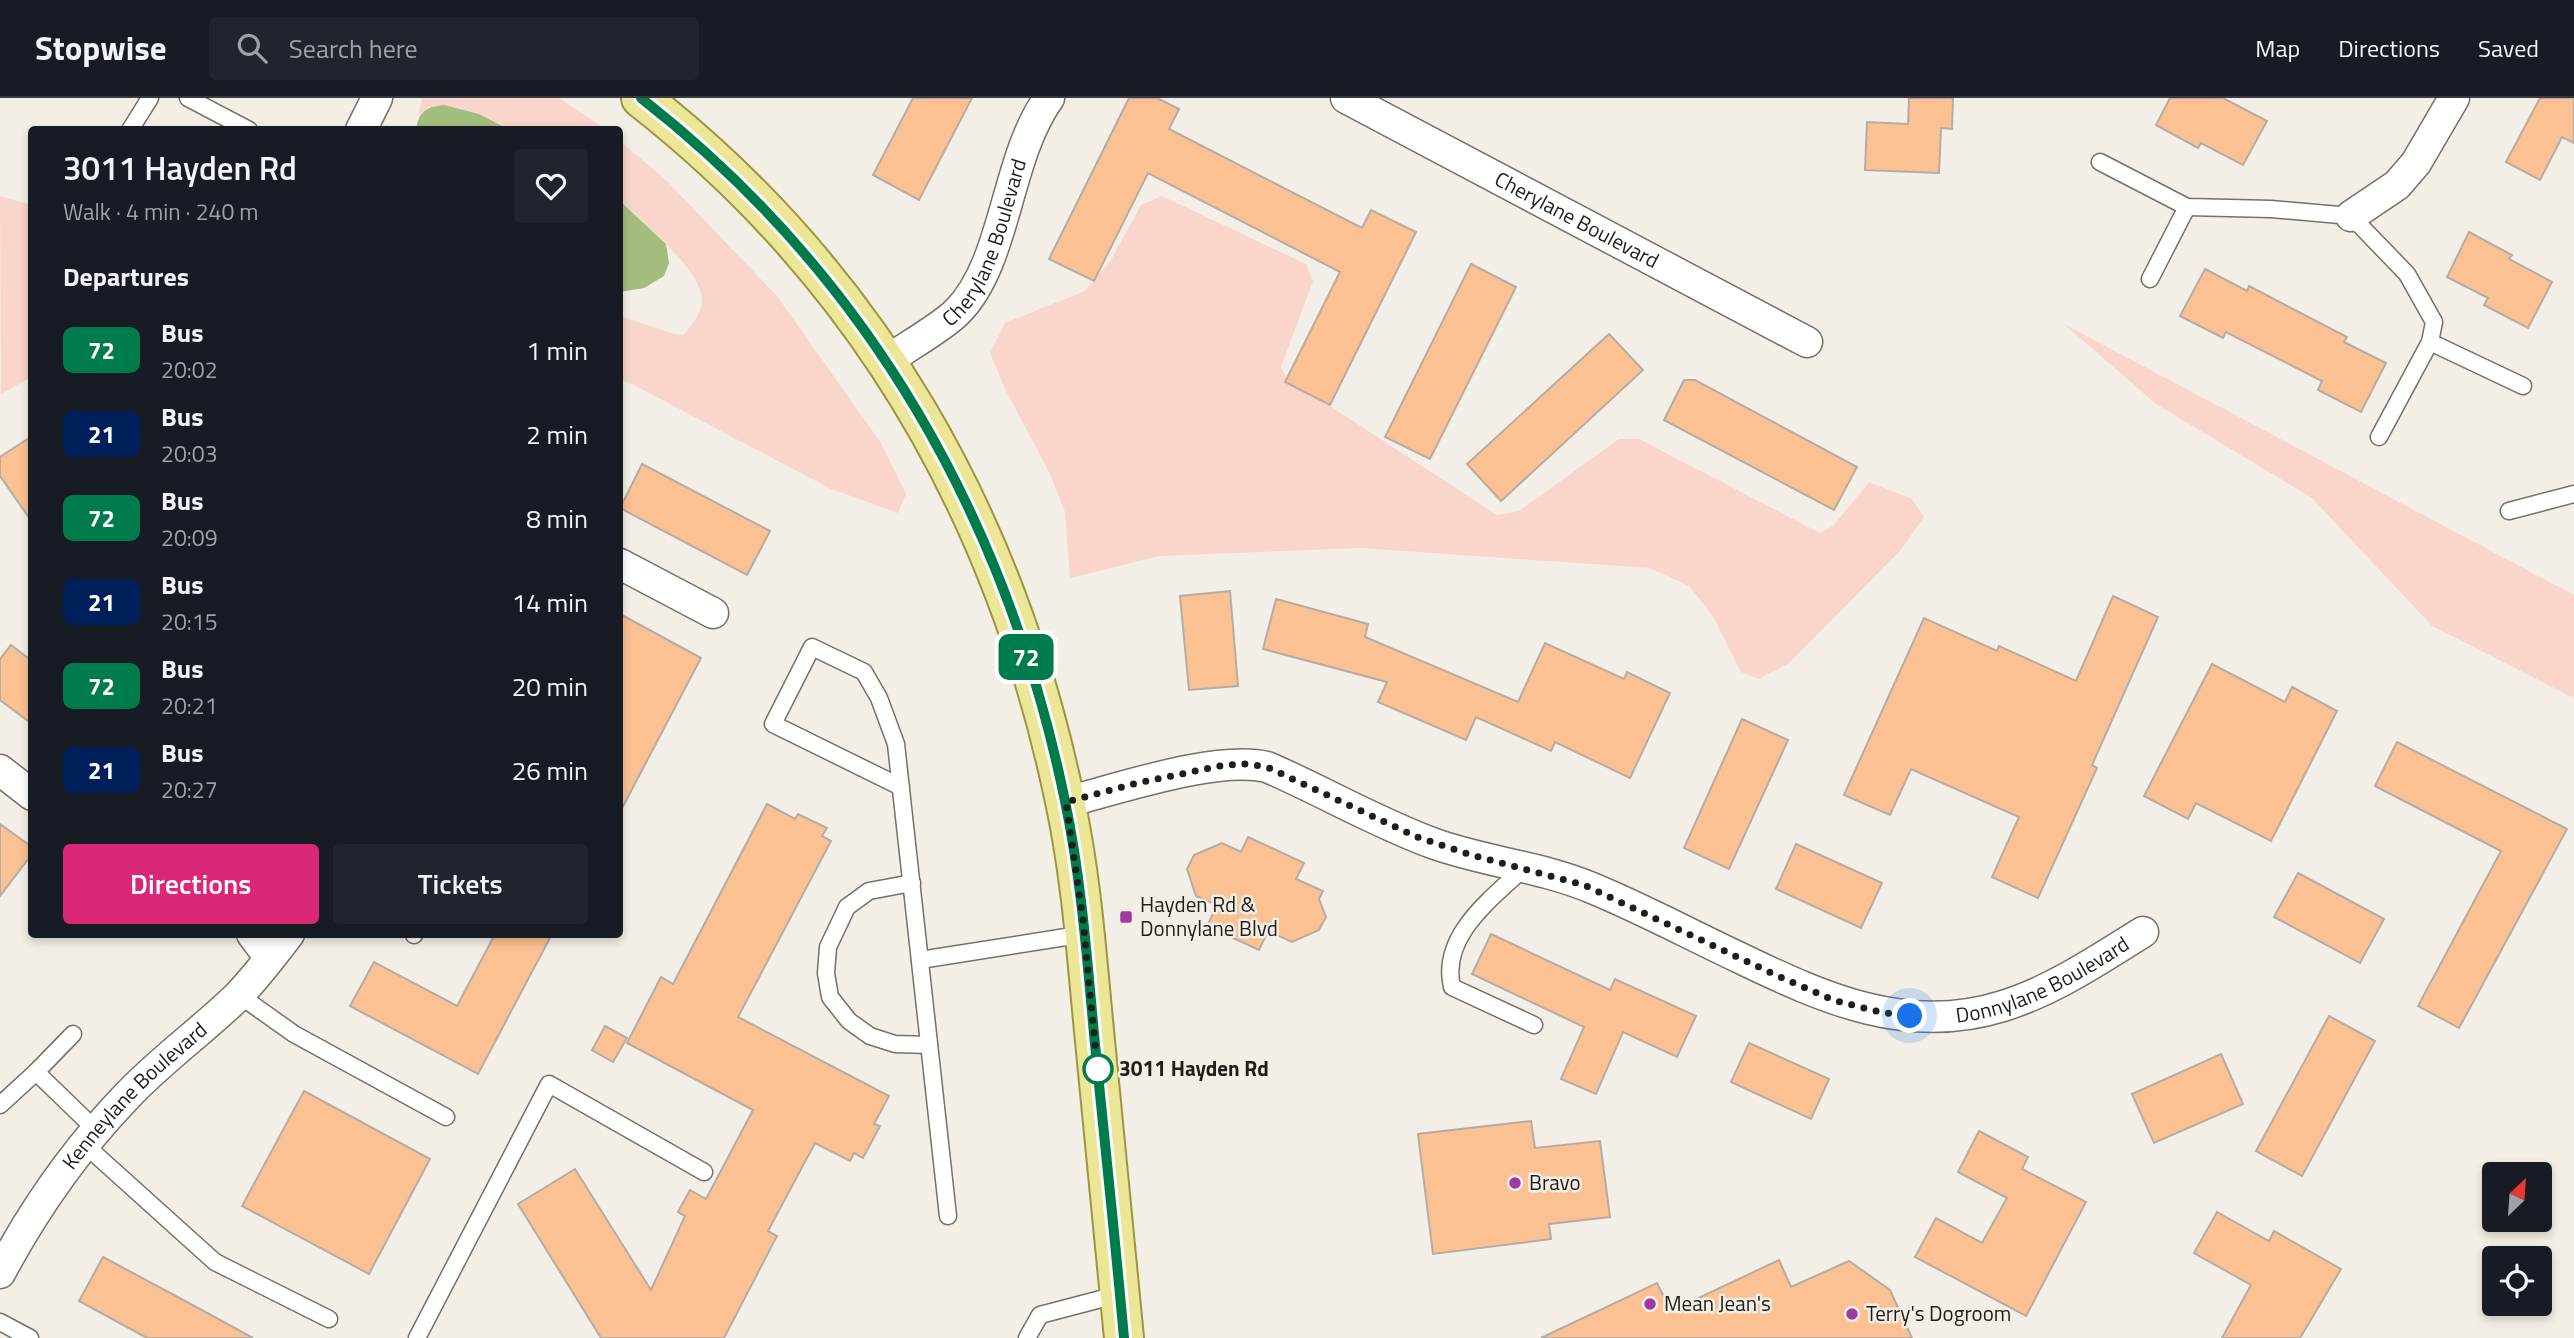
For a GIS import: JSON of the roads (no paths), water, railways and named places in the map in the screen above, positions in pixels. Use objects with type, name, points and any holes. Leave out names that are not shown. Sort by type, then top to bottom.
[{"type":"main road","points":[[641,98],[682,130],[774,219],[843,300],[887,360],[944,456],[991,556],[1016,625],[1046,723],[1066,802],[1085,934],[1124,1338]]},
{"type":"street","points":[[363,126],[377,98]]},
{"type":"street","name":"Cherylane Boulevard","points":[[887,360],[957,313],[970,295],[990,255],[1035,117],[1049,98]]},
{"type":"street","name":"Cherylane Boulevard","points":[[1346,98],[1807,342]]},
{"type":"street","points":[[2351,216],[2397,185],[2416,163],[2454,98]]},
{"type":"street","points":[[623,566],[713,613]]},
{"type":"street","name":"Donnylane Boulevard","points":[[1066,802],[1137,783],[1225,765],[1257,765],[1284,774],[1417,837],[1597,890],[1833,1000],[1895,1014],[1951,1016],[2001,1007],[2075,974],[2143,932]]},
{"type":"street","points":[[0,770],[28,792]]},
{"type":"street","points":[[255,938],[270,958]]},
{"type":"street","name":"Kenneylane Boulevard","points":[[0,1273],[16,1242],[50,1190],[90,1137],[129,1094],[239,995],[286,938]]},
{"type":"lane","points":[[132,126],[150,98]]},
{"type":"lane","points":[[188,98],[241,126]]},
{"type":"lane","points":[[2100,162],[2187,207],[2271,209],[2351,216],[2407,274],[2434,322],[2430,342],[2379,437]]},
{"type":"lane","points":[[2150,279],[2187,207]]},
{"type":"lane","points":[[2430,342],[2523,386]]},
{"type":"lane","points":[[2509,511],[2574,494]]},
{"type":"lane","points":[[901,787],[773,724],[812,646],[864,672],[879,698],[896,744],[901,787],[912,883],[948,1216]]},
{"type":"lane","points":[[1524,868],[1482,907],[1464,930],[1452,953],[1449,973],[1452,987],[1534,1026]]},
{"type":"lane","points":[[912,883],[869,891],[847,907],[828,947],[826,973],[830,997],[849,1021],[870,1036],[895,1044],[929,1045]]},
{"type":"lane","points":[[920,960],[1085,934]]},
{"type":"lane","points":[[239,995],[294,1034],[446,1117]]},
{"type":"lane","points":[[0,1105],[73,1034]]},
{"type":"lane","points":[[36,1072],[90,1137],[215,1262],[329,1319]]},
{"type":"lane","points":[[417,1338],[549,1084],[704,1172]]},
{"type":"lane","points":[[1027,1338],[1040,1315],[1120,1294]]},
{"type":"lane","points":[[0,1322],[30,1338]]},
{"type":"place","name":"Hayden Rd & Donnylane Blvd","points":[[1126,917]]},
{"type":"place","name":"3011 Hayden Rd","points":[[1098,1069]]},
{"type":"place","name":"Bravo","points":[[1515,1183]]},
{"type":"place","name":"Mean Jean's","points":[[1650,1304]]},
{"type":"place","name":"Terry's Dogroom","points":[[1852,1314]]}]
